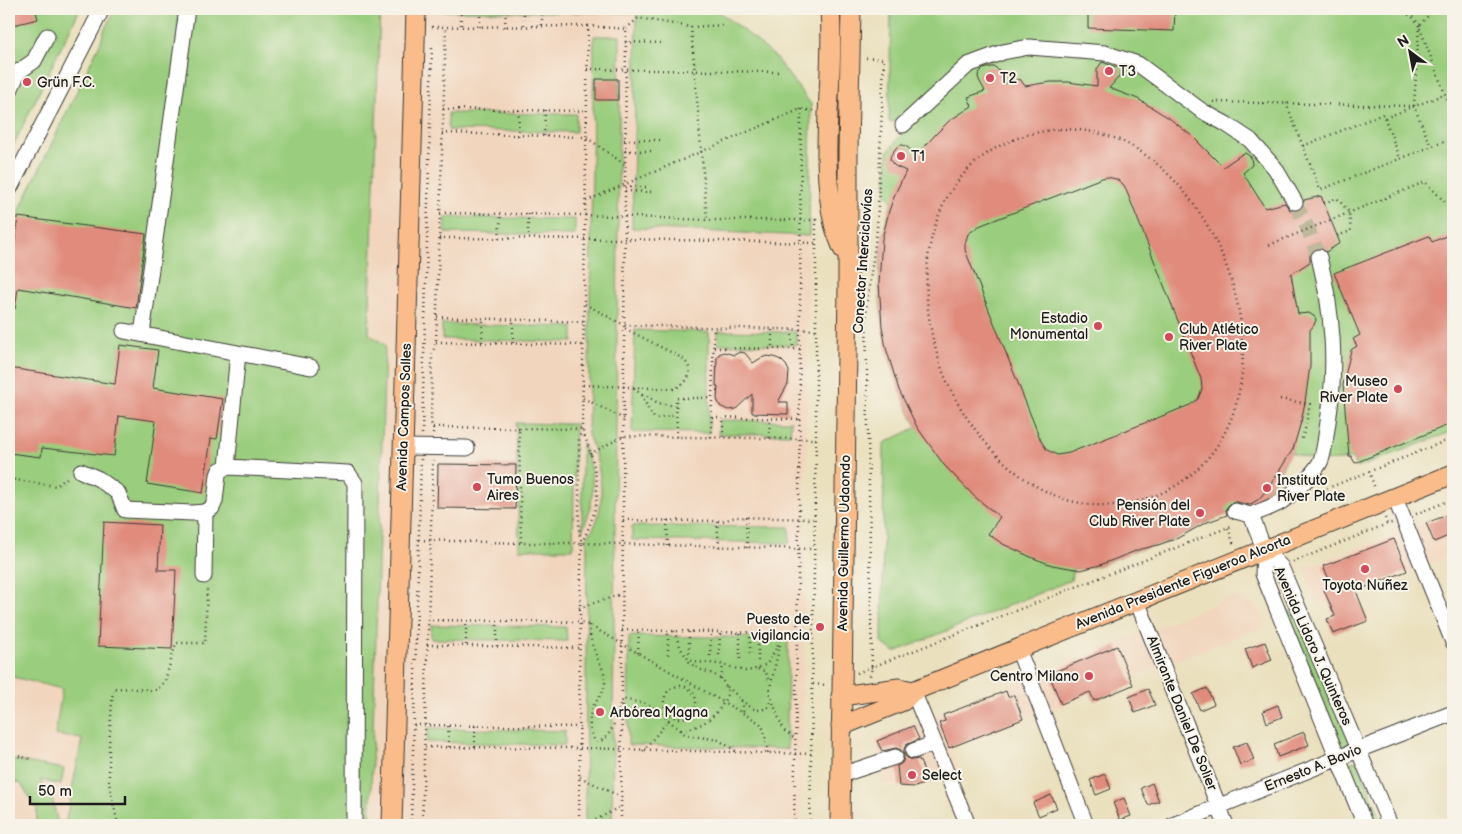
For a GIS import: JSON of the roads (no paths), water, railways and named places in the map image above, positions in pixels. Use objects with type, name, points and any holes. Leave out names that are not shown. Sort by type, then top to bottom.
[{"type":"main road","name":"Avenida Campos Salles","points":[[392,825],[419,447],[416,9]]},
{"type":"main road","points":[[822,9],[832,33]]},
{"type":"main road","name":"Avenida Guillermo Udaondo","points":[[830,9],[832,33],[827,176],[834,225],[847,260]]},
{"type":"main road","name":"Avenida Guillermo Udaondo","points":[[840,825],[851,9]]},
{"type":"main road","name":"Avenida Presidente Figueroa Alcorta","points":[[841,726],[903,701],[913,691],[1453,474]]},
{"type":"main road","name":"Avenida Presidente Figueroa Alcorta","points":[[842,687],[899,688],[913,691]]},
{"type":"street","points":[[142,334],[188,9]]},
{"type":"street","points":[[9,190],[103,10]]},
{"type":"street","points":[[9,93],[18,72],[34,61],[47,36]]},
{"type":"street","points":[[903,124],[968,65],[1003,52],[1029,47],[1105,53],[1138,64],[1199,109],[1250,140],[1275,168],[1295,202]]},
{"type":"street","points":[[1235,511],[1251,516],[1281,502],[1304,482],[1320,461],[1331,402],[1334,377],[1334,351],[1329,301],[1319,257]]},
{"type":"street","points":[[124,331],[311,367]]},
{"type":"street","points":[[227,468],[238,353]]},
{"type":"street","points":[[419,447],[467,448]]},
{"type":"street","points":[[81,471],[118,493],[124,510],[192,513],[205,512],[212,508],[215,501],[218,475],[220,470],[227,468],[348,473],[356,483],[354,825]]},
{"type":"street","points":[[1395,498],[1453,642]]},
{"type":"street","points":[[204,576],[205,512]]},
{"type":"street","points":[[1251,516],[1264,549]]},
{"type":"street","name":"Avenida Lidoro J. Quinteros","points":[[1264,549],[1281,567],[1390,825]]},
{"type":"street","name":"Avenida Lidoro J. Quinteros","points":[[1264,549],[1264,574],[1365,825]]},
{"type":"street","name":"Almirante Daniel De Solier","points":[[1137,601],[1226,825]]},
{"type":"street","points":[[1018,649],[1086,825]]},
{"type":"street","points":[[913,691],[933,744],[968,825]]},
{"type":"street","name":"Ernesto A. Bavio","points":[[1173,825],[1358,750],[1453,714]]},
{"type":"street","points":[[913,750],[933,744]]},
{"type":"street","points":[[841,775],[895,756]]},
{"type":"tunnel","points":[[1295,202],[1319,257]]},
{"type":"place","name":"T3","points":[[1109,71]]},
{"type":"place","name":"T2","points":[[990,78]]},
{"type":"place","name":"Grün F.C.","points":[[27,82]]},
{"type":"place","name":"T1","points":[[901,156]]},
{"type":"place","name":"Estadio Monumental","points":[[1098,326]]},
{"type":"place","name":"Club Atlético River Plate","points":[[1169,337]]},
{"type":"place","name":"Museo River Plate","points":[[1398,389]]},
{"type":"place","name":"Tumo Buenos Aires","points":[[477,487]]},
{"type":"place","name":"Instituto River Plate","points":[[1267,488]]},
{"type":"place","name":"Pensión del Club River Plate","points":[[1200,513]]},
{"type":"place","name":"Toyota Nuñez","points":[[1365,569]]},
{"type":"place","name":"Puesto de vigilancia","points":[[820,627]]},
{"type":"place","name":"Centro Milano","points":[[1089,676]]},
{"type":"place","name":"Arbórea Magna","points":[[600,712]]},
{"type":"place","name":"Select","points":[[912,775]]}]
